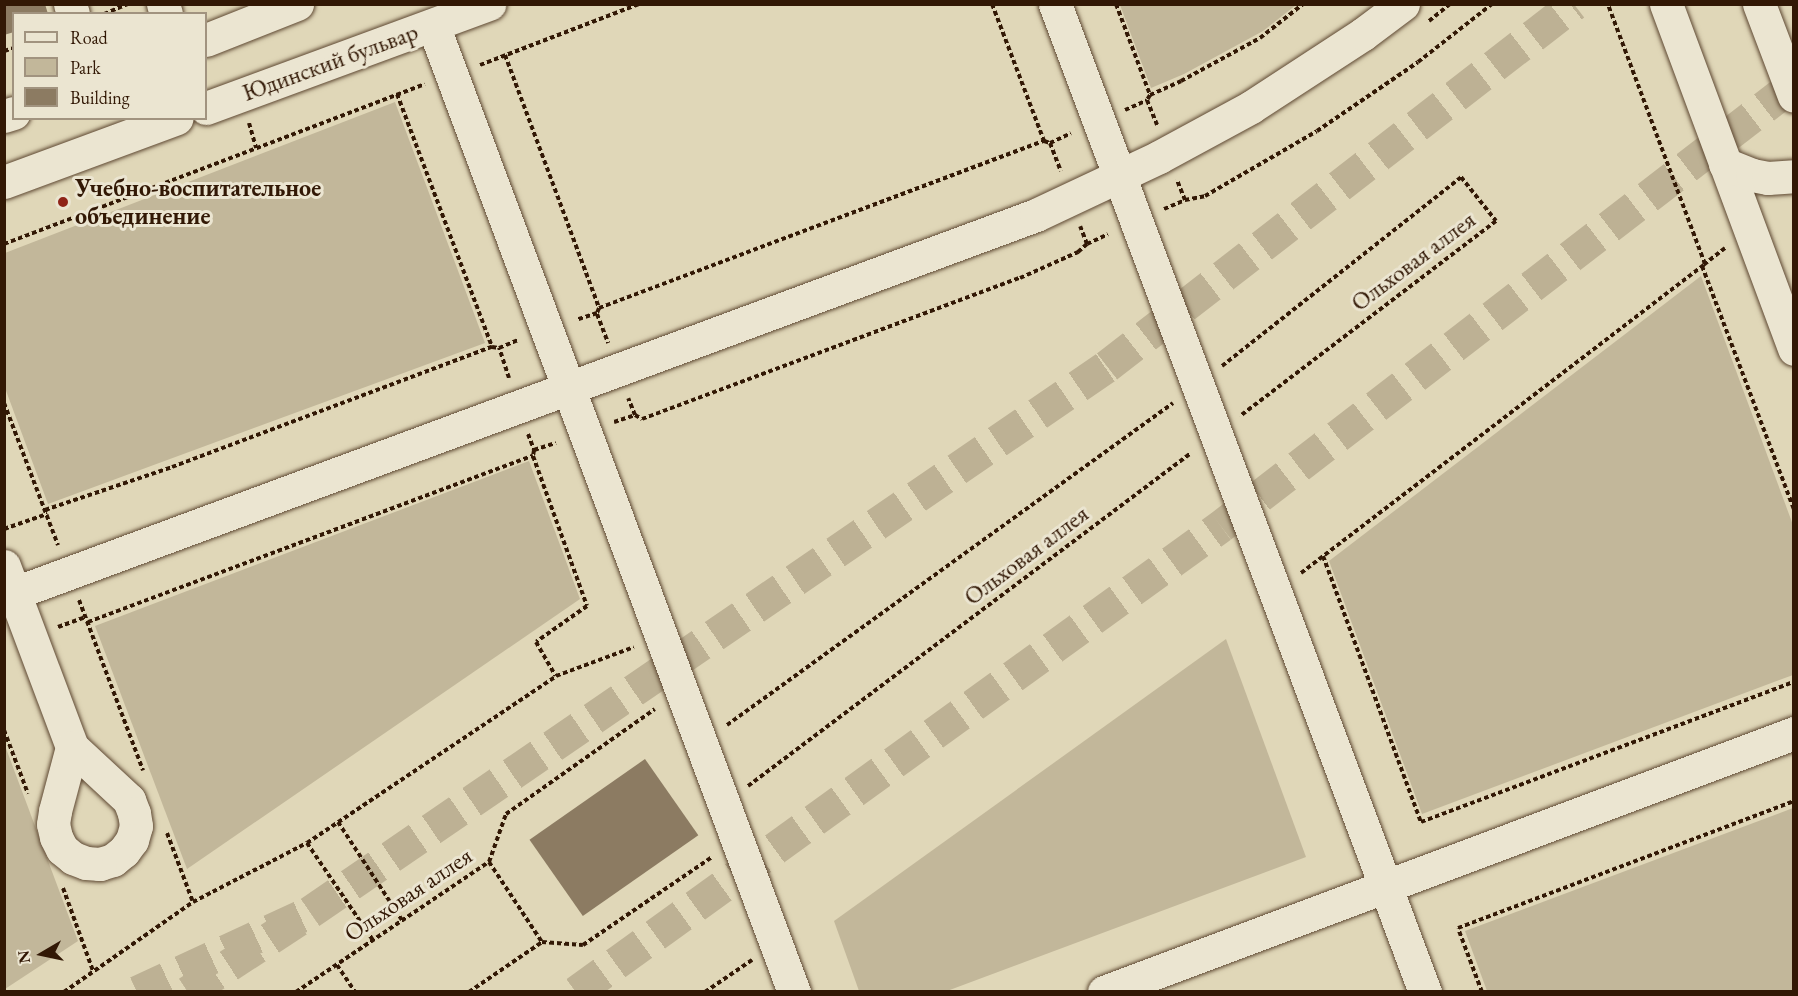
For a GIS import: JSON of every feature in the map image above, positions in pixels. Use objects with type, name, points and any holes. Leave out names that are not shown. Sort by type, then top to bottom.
[{"type":"street","points":[[207,39],[297,4]]},
{"type":"street","name":"Юдинский бульвар","points":[[207,108],[489,4]]},
{"type":"street","points":[[1055,4],[1425,992]]},
{"type":"street","points":[[72,747],[8,586],[69,573],[1036,214],[1120,176],[1260,102],[1363,34],[1403,4]]},
{"type":"street","points":[[1665,4],[1794,349]]},
{"type":"street","points":[[1759,4],[1794,96]]},
{"type":"street","points":[[433,25],[794,992]]},
{"type":"street","points":[[4,182],[172,120]]},
{"type":"street","points":[[1725,164],[1752,176],[1768,178],[1794,176]]},
{"type":"street","points":[[1104,992],[1794,733]]},
{"type":"path","points":[[109,12],[128,4]]},
{"type":"path","points":[[4,244],[639,4]]},
{"type":"path","points":[[992,4],[1044,141]]},
{"type":"path","points":[[1116,4],[1150,95]]},
{"type":"path","points":[[1147,100],[1150,95],[1181,81],[1260,38],[1303,4]]},
{"type":"path","points":[[1185,200],[1205,196],[1317,131],[1409,68],[1491,4]]},
{"type":"path","points":[[1608,4],[1705,264],[1702,266],[1794,510]]},
{"type":"path","points":[[397,94],[492,347]]},
{"type":"path","name":"Ольховая аллея","points":[[702,743],[1198,384],[1461,177],[1496,221],[724,804]]},
{"type":"path","points":[[1276,593],[1749,230]]},
{"type":"path","points":[[4,529],[492,347],[499,348]]},
{"type":"path","points":[[4,402],[146,779]]},
{"type":"path","points":[[88,622],[532,456],[587,606],[536,642],[556,676]]},
{"type":"path","points":[[1323,556],[1421,822],[1794,682]]},
{"type":"path","points":[[64,992],[193,902],[307,843],[556,676],[642,644]]},
{"type":"path","name":"Ольховая аллея","points":[[296,992],[489,862],[506,814],[663,704]]},
{"type":"path","points":[[1482,992],[1458,928],[1794,801]]},
{"type":"path","points":[[338,822],[402,920]]},
{"type":"path","points":[[163,824],[193,902]]},
{"type":"path","points":[[307,843],[373,940]]},
{"type":"path","points":[[469,992],[542,942],[583,945],[717,853]]},
{"type":"path","points":[[489,862],[542,942]]},
{"type":"path","points":[[705,992],[755,958]]},
{"type":"path","points":[[337,964],[355,992]]},
{"type":"green space","points":[[1120,4],[1296,5],[1263,31],[1184,74],[1151,88]]},
{"type":"green space","points":[[395,102],[485,343],[48,504],[5,388],[5,253]]},
{"type":"green space","points":[[1701,276],[1793,525],[1793,675],[1422,814],[1329,561]]},
{"type":"green space","points":[[529,461],[580,599],[187,869],[95,626]]},
{"type":"green space","points":[[1226,639],[1306,857],[947,991],[859,991],[834,921]]},
{"type":"green space","points":[[4,743],[78,941],[5,989],[4,989]]},
{"type":"green space","points":[[1793,808],[1793,991],[1487,991],[1465,931]]},
{"type":"building","points":[[4,4],[45,4],[47,12],[12,12],[12,33],[4,35]]},
{"type":"building","points":[[645,759],[698,835],[583,916],[529,840]]},
{"type":"tunnel","points":[[188,992],[310,912],[1107,366],[1574,4]]},
{"type":"tunnel","points":[[576,992],[1221,526],[1794,84]]},
{"type":"tunnel","points":[[137,992],[310,912]]},
{"type":"place","name":"Учебно-воспитательное объединение","points":[[63,202]]}]
